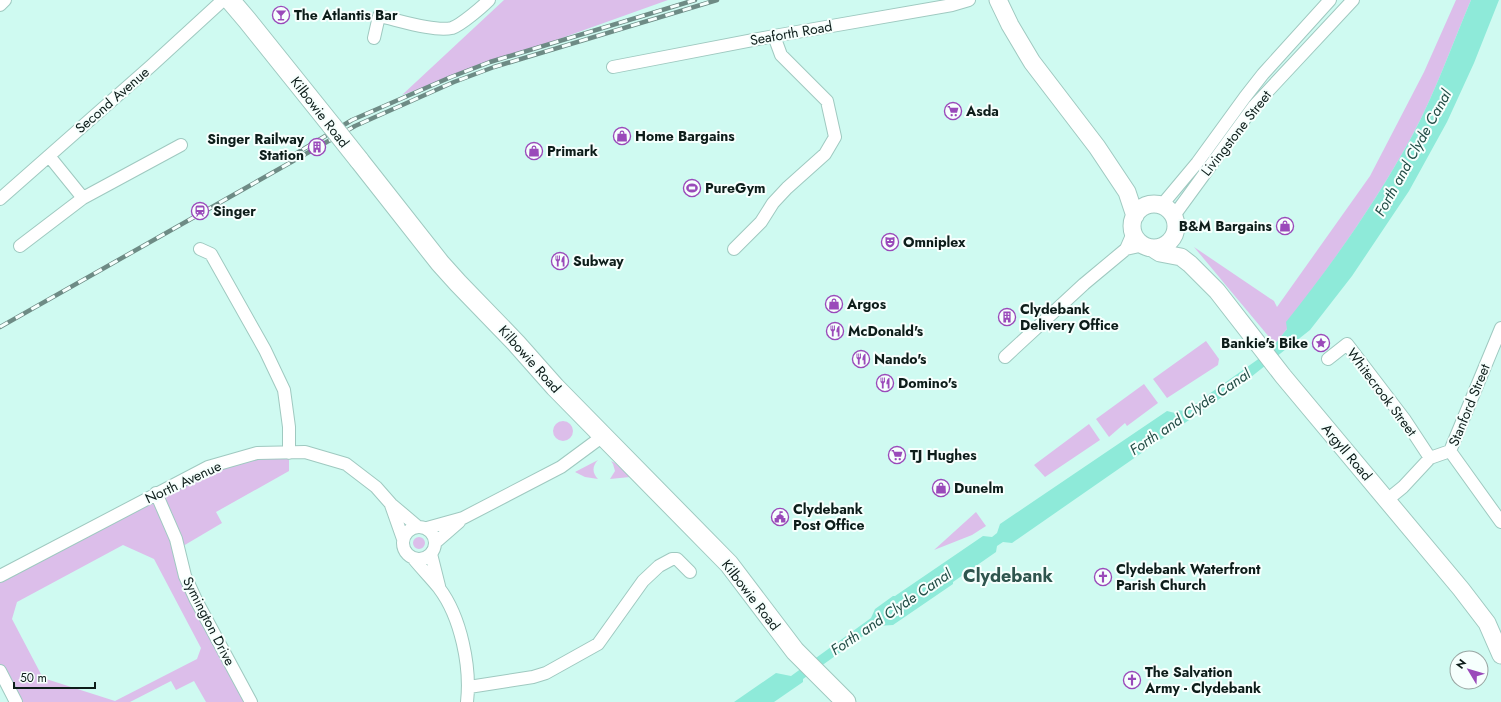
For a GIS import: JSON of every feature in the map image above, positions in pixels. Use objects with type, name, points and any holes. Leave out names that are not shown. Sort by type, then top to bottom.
[{"type":"main road","name":"Kilbowie Road","points":[[230,0],[440,263],[603,436],[729,564],[795,651],[845,701]]},
{"type":"street","points":[[0,4],[5,0]]},
{"type":"street","name":"Second Avenue","points":[[0,199],[157,61],[223,0]]},
{"type":"street","points":[[374,38],[379,16],[433,28],[453,28],[489,0]]},
{"type":"street","name":"Seaforth Road","points":[[613,68],[774,36],[952,5],[969,0]]},
{"type":"street","points":[[998,0],[1010,25],[1032,62],[1097,147],[1127,192],[1134,216],[1132,227],[1143,242],[1160,253],[1181,257]]},
{"type":"street","name":"Livingstone Street","points":[[1162,209],[1258,80],[1330,0]]},
{"type":"street","name":"Livingstone Street","points":[[1162,209],[1254,106],[1352,0]]},
{"type":"street","points":[[734,249],[761,222],[773,203],[787,188],[825,154],[835,137],[827,101],[781,55],[774,36]]},
{"type":"street","points":[[20,246],[84,198],[181,145]]},
{"type":"street","points":[[49,156],[84,198]]},
{"type":"street","points":[[1005,357],[1084,284],[1126,249],[1143,242],[1160,247],[1167,243],[1172,237],[1175,230],[1175,224],[1162,209],[1127,192]]},
{"type":"street","points":[[1134,216],[1142,208],[1162,209]]},
{"type":"street","name":"Argyll Road","points":[[1172,237],[1181,257],[1217,291],[1283,376],[1387,500],[1487,623],[1501,655]]},
{"type":"street","points":[[200,249],[211,254],[265,350],[284,390],[289,427],[289,453]]},
{"type":"street","name":"Stanford Street","points":[[1387,500],[1404,487],[1430,458],[1450,451],[1501,328]]},
{"type":"street","name":"Whitecrook Street","points":[[1328,359],[1347,344],[1405,420],[1430,458]]},
{"type":"street","points":[[436,542],[463,518],[561,467],[603,436]]},
{"type":"street","points":[[1450,451],[1501,522]]},
{"type":"street","name":"North Avenue","points":[[0,576],[208,467],[257,454],[305,452],[346,464],[376,487],[391,504],[422,527]]},
{"type":"street","name":"Symington Drive","points":[[156,493],[176,539],[185,576],[251,702]]},
{"type":"street","name":"North Avenue","points":[[391,504],[403,539]]},
{"type":"street","points":[[463,518],[408,531],[403,539],[404,550],[440,589],[454,614],[466,655],[469,687],[467,702]]},
{"type":"street","points":[[413,558],[422,559],[434,551],[436,542],[434,536],[422,527]]},
{"type":"street","points":[[431,554],[440,589]]},
{"type":"street","points":[[469,687],[533,677],[546,673],[598,644],[607,634],[643,580],[659,566],[672,559],[677,559],[690,572]]},
{"type":"street","points":[[0,671],[16,702]]},
{"type":"shaded area","points":[[504,0],[668,0],[402,95]]},
{"type":"shaded area","points":[[1456,0],[1471,0],[1436,86],[1412,136],[1369,208],[1337,255],[1287,322],[1287,329],[1275,344],[1194,247],[1274,301],[1277,307],[1370,176],[1424,72]]},
{"type":"shaded area","points":[[1206,341],[1219,359],[1218,365],[1167,398],[1153,379]]},
{"type":"shaded area","points":[[1144,384],[1158,403],[1127,426],[1125,423],[1109,437],[1096,419]]},
{"type":"shaded area","points":[[563,421],[570,424],[573,431],[570,438],[563,441],[556,438],[553,431],[556,424]]},
{"type":"shaded area","points":[[1089,424],[1100,440],[1045,477],[1034,465]]},
{"type":"shaded area","points":[[289,453],[289,471],[216,512],[222,523],[178,549],[185,576],[251,702],[206,702],[194,681],[176,690],[171,681],[130,702],[16,702],[0,671],[0,576],[208,467]],"holes":[[[123,545],[154,559],[201,648],[197,659],[115,701],[43,678],[12,619],[17,602]]]},
{"type":"shaded area","points":[[598,460],[594,470],[598,479],[585,477],[575,472]]},
{"type":"shaded area","points":[[611,461],[630,477],[610,479],[615,471]]},
{"type":"shaded area","points":[[976,512],[986,526],[972,535],[934,550]]},
{"type":"shaded area","points":[[417,537],[421,537],[425,543],[421,549],[417,549],[413,545],[413,541]]},
{"type":"water","name":"Forth and Clyde Canal","points":[[1471,0],[1499,0],[1474,63],[1447,122],[1409,191],[1352,276],[1310,330],[1251,377],[1012,543],[1003,542],[997,546],[996,552],[953,582],[953,584],[893,625],[877,626],[803,679],[803,682],[774,702],[734,702],[776,673],[791,676],[871,618],[875,609],[893,596],[983,536],[992,537],[997,533],[1000,524],[1167,411],[1175,413],[1177,410],[1185,411],[1257,360],[1275,344],[1287,329],[1286,322],[1353,232],[1398,161],[1428,103]]},
{"type":"railway","points":[[287,159],[352,120],[451,77],[490,62],[695,0]]},
{"type":"railway","points":[[0,327],[355,126],[454,82],[494,67],[717,0]]},
{"type":"place","name":"The Atlantis Bar","points":[[281,15]]},
{"type":"place","name":"Asda","points":[[953,111]]},
{"type":"place","name":"Home Bargains","points":[[622,136]]},
{"type":"place","name":"Singer Railway Station","points":[[317,147]]},
{"type":"place","name":"Primark","points":[[534,151]]},
{"type":"place","name":"PureGym","points":[[692,188]]},
{"type":"place","name":"Singer","points":[[200,211]]},
{"type":"place","name":"B&M Bargains","points":[[1285,226]]},
{"type":"place","name":"Omniplex","points":[[890,242]]},
{"type":"place","name":"Subway","points":[[560,261]]},
{"type":"place","name":"Argos","points":[[834,304]]},
{"type":"place","name":"Clydebank Delivery Office","points":[[1007,317]]},
{"type":"place","name":"McDonald's","points":[[835,331]]},
{"type":"place","name":"Bankie's Bike","points":[[1321,343]]},
{"type":"place","name":"Nando's","points":[[861,359]]},
{"type":"place","name":"Domino's","points":[[885,383]]},
{"type":"place","name":"TJ Hughes","points":[[897,455]]},
{"type":"place","name":"Dunelm","points":[[941,488]]},
{"type":"place","name":"Clydebank Post Office","points":[[780,517]]},
{"type":"place","name":"Clydebank Waterfront Parish Church","points":[[1103,577]]},
{"type":"place","name":"The Salvation Army - Clydebank","points":[[1132,680]]},
{"type":"district","name":"Clydebank","points":[[1008,576]]}]
